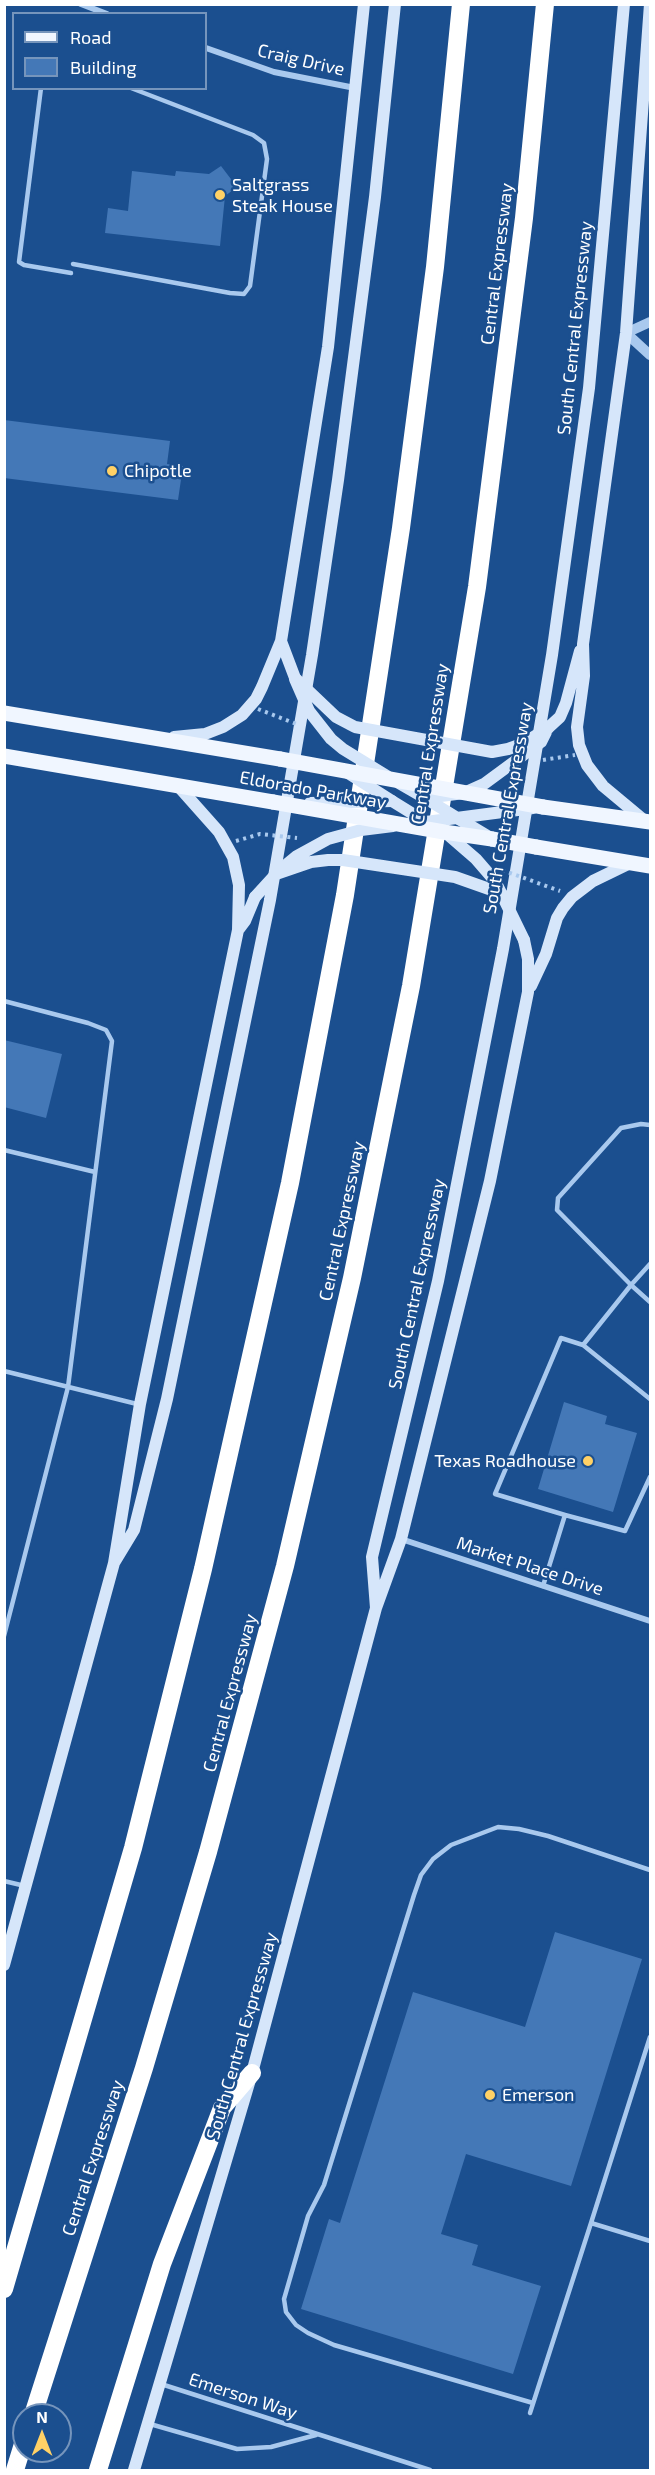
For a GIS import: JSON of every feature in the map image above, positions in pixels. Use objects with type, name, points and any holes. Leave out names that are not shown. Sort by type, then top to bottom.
[{"type":"highway","points":[[4,2289],[133,1848],[211,1534],[293,1172],[345,895],[401,528],[434,278],[461,4]]},
{"type":"highway","name":"Central Expressway","points":[[37,2403],[144,2068],[208,1852],[283,1576],[354,1268],[411,986],[475,598],[524,218],[545,4]]},
{"type":"highway","points":[[98,2470],[162,2264],[213,2130],[222,2108],[252,2073]]},
{"type":"main road","points":[[157,739],[205,734],[234,722],[256,699],[281,641],[328,347],[364,4]]},
{"type":"main road","points":[[114,1563],[134,1530],[167,1399],[270,900],[312,655],[338,480],[375,197],[395,4]]},
{"type":"main road","name":"South Central Expressway","points":[[376,1608],[372,1557],[438,1281],[503,948],[552,655],[588,387],[624,4]]},
{"type":"main road","points":[[648,822],[603,786],[582,756],[577,727],[584,676],[583,644],[626,333],[648,58],[650,4]]},
{"type":"main road","points":[[281,641],[309,711],[331,739],[343,750],[492,839]]},
{"type":"main road","points":[[295,678],[336,717],[355,727],[492,752],[508,750],[522,744],[548,728],[560,717],[583,644]]},
{"type":"main road","name":"Eldorado Parkway","points":[[4,713],[280,759],[543,807],[648,822]]},
{"type":"main road","points":[[273,802],[392,801],[464,793],[484,784],[515,763],[541,742],[548,728]]},
{"type":"main road","name":"Eldorado Parkway","points":[[4,756],[651,866]]},
{"type":"main road","points":[[344,771],[444,832],[463,846],[495,881],[524,940],[528,959],[528,992]]},
{"type":"main road","points":[[4,1965],[114,1563],[140,1404],[238,930],[239,885],[233,857],[219,832],[179,787]]},
{"type":"main road","points":[[238,930],[245,921],[255,897],[285,864],[328,839],[361,830],[543,807]]},
{"type":"main road","points":[[276,874],[311,862],[343,860],[455,878],[489,889],[504,899]]},
{"type":"main road","points":[[528,992],[546,954],[556,918],[563,908],[572,897],[593,881],[630,863]]},
{"type":"main road","name":"South Central Expressway","points":[[134,2470],[252,2073],[376,1608],[401,1539],[490,1181],[528,992]]},
{"type":"street","points":[[81,4],[102,12]]},
{"type":"street","name":"Craig Drive","points":[[207,48],[274,72],[356,88]]},
{"type":"street","points":[[651,322],[626,333],[651,355]]},
{"type":"street","name":"Market Place Drive","points":[[401,1539],[651,1621]]},
{"type":"lane","points":[[41,90],[19,262],[24,265],[71,273]]},
{"type":"lane","points":[[72,264],[230,293],[244,294],[250,286],[267,159],[264,143],[254,135],[136,90]]},
{"type":"lane","points":[[4,1001],[88,1023],[106,1030],[112,1041],[111,1066],[68,1387],[4,1636]]},
{"type":"lane","points":[[651,1125],[641,1124],[621,1128],[558,1198],[556,1210],[651,1302]]},
{"type":"lane","points":[[4,1150],[95,1172]]},
{"type":"lane","points":[[583,1345],[631,1285],[651,1264]]},
{"type":"lane","points":[[651,1399],[583,1345],[561,1338],[495,1494],[626,1531],[651,1477]]},
{"type":"lane","points":[[4,1371],[140,1404]]},
{"type":"lane","points":[[543,1586],[565,1515]]},
{"type":"lane","points":[[533,2403],[334,2344],[296,2325],[286,2312],[284,2299],[308,2216],[324,2185],[414,1895],[421,1875],[433,1859],[451,1845],[498,1827],[519,1828],[651,1870]]},
{"type":"lane","points":[[4,1881],[26,1886]]},
{"type":"lane","points":[[530,2413],[651,2037]]},
{"type":"lane","points":[[591,2223],[651,2241]]},
{"type":"lane","name":"Emerson Way","points":[[159,2384],[430,2470]]},
{"type":"lane","name":"Emerson Way","points":[[147,2424],[237,2449],[271,2447],[319,2435]]},
{"type":"path","points":[[258,708],[306,728]]},
{"type":"path","points":[[236,841],[260,834],[298,838]]},
{"type":"path","points":[[502,870],[560,891]]},
{"type":"building","points":[[221,166],[237,187],[225,196],[220,246],[105,233],[108,208],[128,211],[132,171],[175,176],[176,171],[209,174]]},
{"type":"building","points":[[4,420],[170,441],[167,464],[183,466],[178,500],[4,478]]},
{"type":"building","points":[[4,1040],[62,1054],[46,1118],[4,1107]]},
{"type":"building","name":"Texas Roadhouse","points":[[564,1402],[607,1416],[605,1424],[637,1433],[613,1512],[538,1489]]},
{"type":"building","name":"Emerson","points":[[555,1932],[642,1959],[571,2186],[466,2154],[441,2234],[478,2245],[472,2265],[541,2286],[513,2374],[301,2309],[329,2219],[340,2223],[413,1992],[525,2027]]},
{"type":"place","name":"Saltgrass Steak House","points":[[220,195]]},
{"type":"place","name":"Chipotle","points":[[112,471]]},
{"type":"place","name":"Texas Roadhouse","points":[[588,1461]]},
{"type":"place","name":"Emerson","points":[[490,2095]]}]
